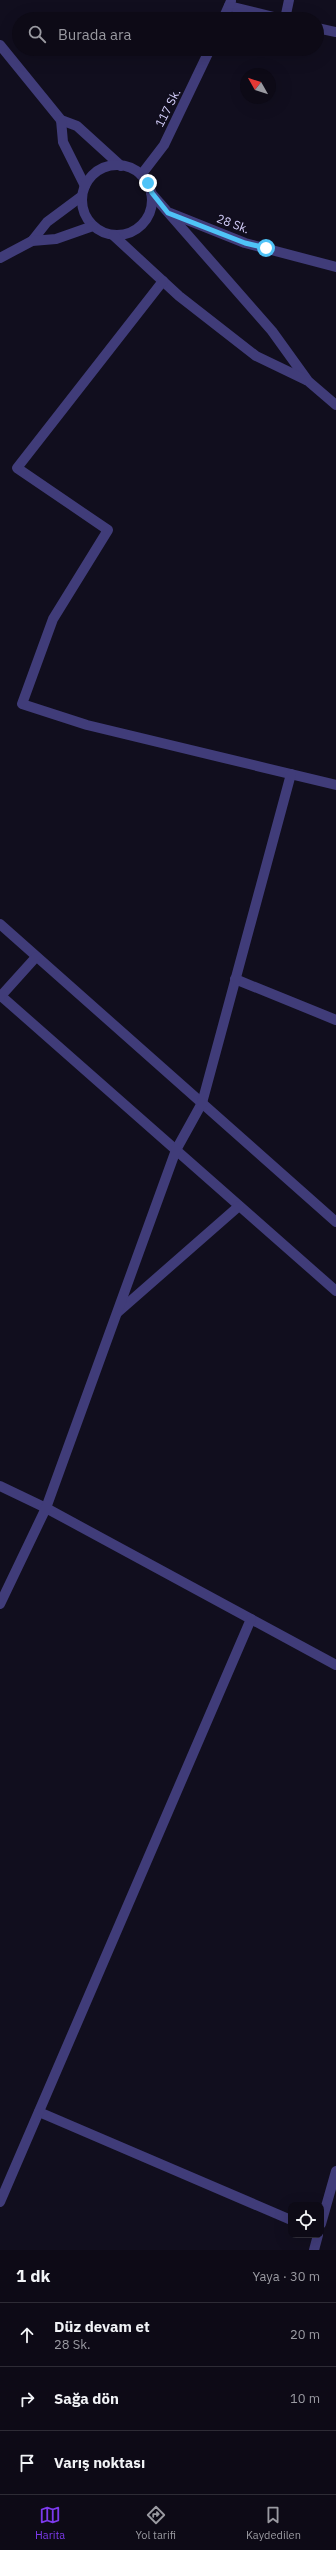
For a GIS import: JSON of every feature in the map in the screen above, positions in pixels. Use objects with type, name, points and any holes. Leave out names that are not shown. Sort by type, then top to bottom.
[{"type":"street","points":[[287,12],[289,0]]},
{"type":"street","points":[[230,3],[259,12]]},
{"type":"street","points":[[324,29],[336,32]]},
{"type":"street","points":[[0,45],[61,120],[77,126],[121,166]]},
{"type":"street","name":"117 Sk.","points":[[141,175],[164,145],[207,56]]},
{"type":"street","points":[[61,120],[63,142],[85,186]]},
{"type":"street","points":[[308,381],[256,356],[163,281],[113,235],[93,226],[86,217],[82,196],[85,186],[100,170],[110,166],[121,166],[132,168],[141,175],[152,193],[168,213],[272,331],[308,381],[336,405]]},
{"type":"street","points":[[113,235],[124,235],[143,224],[152,204],[152,193]]},
{"type":"street","points":[[32,241],[47,222],[82,196]]},
{"type":"street","name":"28 Sk.","points":[[168,213],[245,243],[336,267]]},
{"type":"street","points":[[1,255],[32,241],[56,239],[93,226]]},
{"type":"street","points":[[163,281],[16,468],[108,530],[53,619],[22,704],[87,725],[336,785]]},
{"type":"street","points":[[0,1604],[46,1508],[176,1150],[202,1103],[291,774]]},
{"type":"street","points":[[0,924],[336,1222]]},
{"type":"street","points":[[36,957],[0,996],[336,1291]]},
{"type":"street","points":[[235,979],[336,1020]]},
{"type":"street","points":[[116,1314],[239,1206]]},
{"type":"street","points":[[0,1486],[46,1508],[336,1665]]},
{"type":"street","points":[[0,2202],[251,1619]]},
{"type":"street","points":[[39,2112],[288,2219]]},
{"type":"street","points":[[324,2213],[336,2171]]},
{"type":"street","points":[[314,2250],[317,2238]]},
{"type":"route","points":[[148,183],[152,193],[168,213],[245,243],[266,248]]}]
